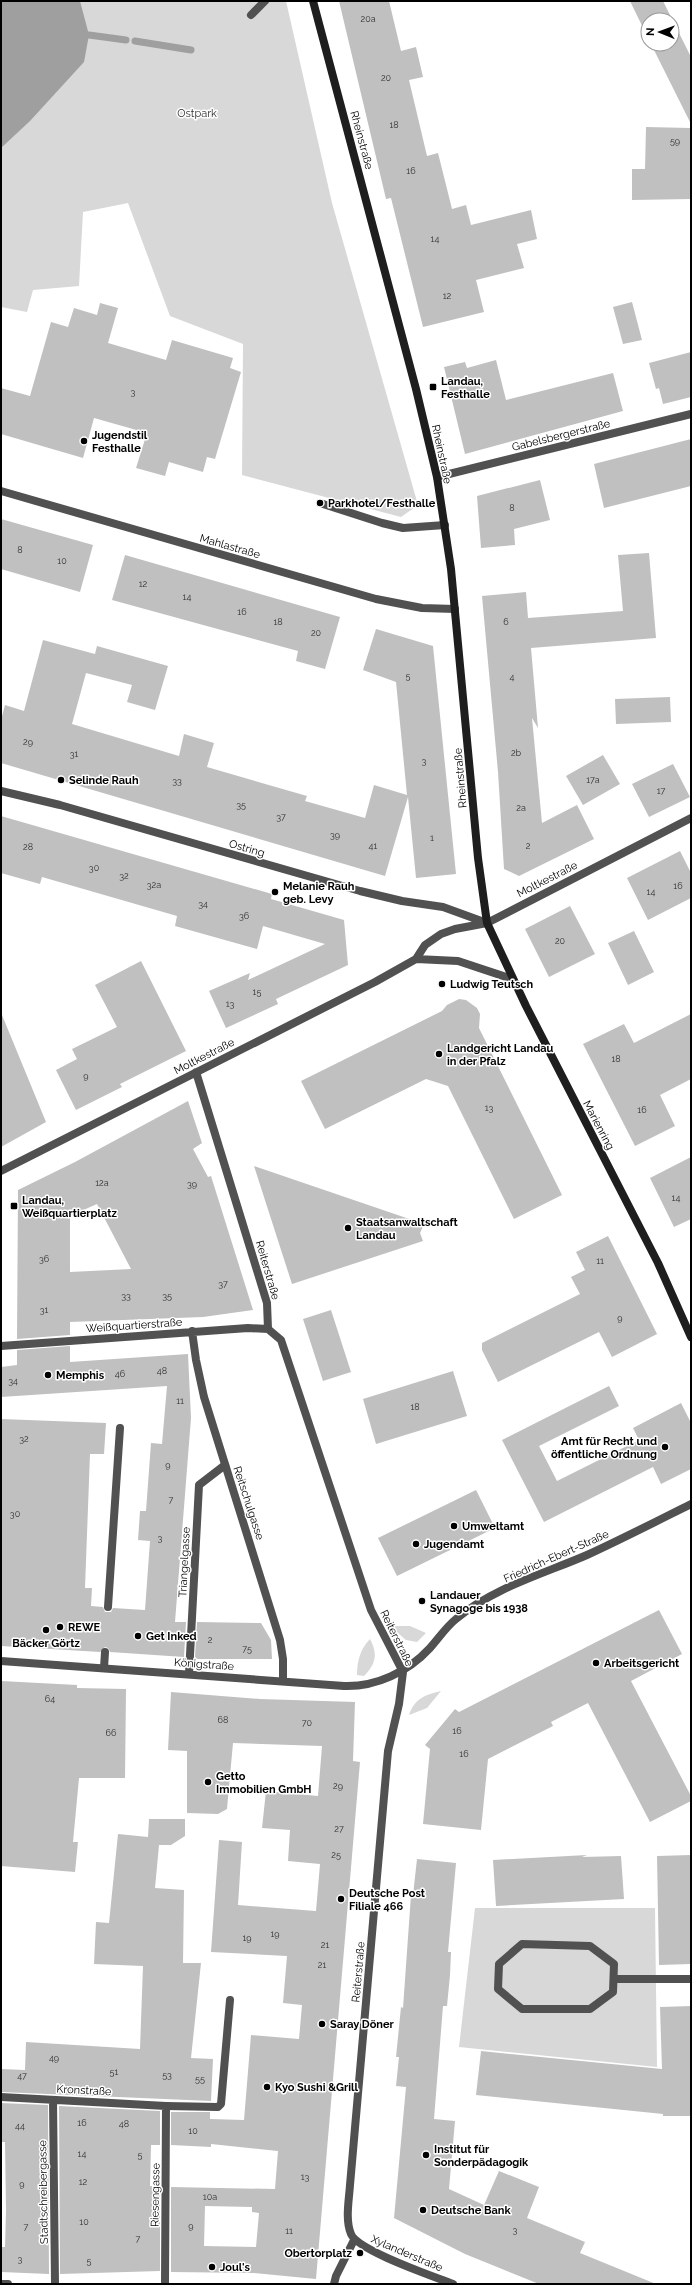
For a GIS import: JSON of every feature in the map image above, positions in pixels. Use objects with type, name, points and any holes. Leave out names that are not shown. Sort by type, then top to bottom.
[{"type":"main road","name":"Rheinstraße","points":[[313,1],[418,396],[437,477],[445,525],[455,609],[477,846],[488,923]]},
{"type":"main road","name":"Marienring","points":[[488,923],[512,979],[658,1263],[691,1337]]},
{"type":"street","points":[[251,15],[265,1]]},
{"type":"street","name":"Gabelsbergerstraße","points":[[437,477],[691,414]]},
{"type":"street","name":"Mahlastraße","points":[[1,491],[376,599],[422,608],[455,609]]},
{"type":"street","points":[[320,503],[374,521],[403,528],[445,525]]},
{"type":"street","name":"Ostring","points":[[1,791],[60,805],[360,891],[443,908],[488,923]]},
{"type":"street","name":"Moltkestraße","points":[[416,959],[425,945],[441,934],[455,929],[488,923],[691,818]]},
{"type":"street","name":"Moltkestraße","points":[[1,1171],[416,959],[458,961],[512,979]]},
{"type":"street","name":"Reiterstraße","points":[[196,1072],[267,1303],[268,1329],[277,1335],[284,1347],[371,1610],[403,1672],[399,1704],[388,1751],[350,2185],[349,2227],[354,2240]]},
{"type":"street","name":"Weißquartierstraße","points":[[1,1346],[192,1331],[248,1328],[268,1329]]},
{"type":"street","name":"Reitschulgasse","points":[[192,1331],[204,1398],[280,1640],[283,1659],[283,1681]]},
{"type":"street","points":[[108,1607],[120,1428]]},
{"type":"street","name":"Triangelgasse","points":[[189,1674],[199,1485],[225,1465]]},
{"type":"street","name":"Friedrich-Ebert-Straße","points":[[403,1672],[429,1649],[456,1619],[479,1603],[536,1574],[586,1555],[691,1504]]},
{"type":"street","points":[[104,1668],[105,1652]]},
{"type":"street","name":"Königstraße","points":[[1,1661],[354,1686],[403,1672]]},
{"type":"street","points":[[522,1944],[590,1946],[614,1964],[615,1979],[613,1992],[590,2009],[522,2009],[498,1989],[499,1964],[522,1944]]},
{"type":"street","points":[[615,1979],[691,1979]]},
{"type":"street","name":"Kronstraße","points":[[1,2097],[208,2108],[218,2107],[221,2104],[230,2000]]},
{"type":"street","name":"Stadtschreibergasse","points":[[53,2100],[55,2284]]},
{"type":"street","name":"Riesengasse","points":[[165,2284],[166,2106]]},
{"type":"street","points":[[334,2284],[336,2276],[354,2240]]},
{"type":"street","name":"Xylanderstraße","points":[[354,2240],[368,2250],[453,2284]]},
{"type":"street","points":[[1,2284],[8,2284]]},
{"type":"green space","name":"Ostpark","points":[[1,1],[286,1],[332,203],[418,505],[401,517],[242,475],[243,344],[170,316],[128,203],[83,212],[79,286],[33,290],[27,312],[1,307]]},
{"type":"green space","points":[[410,1626],[426,1633],[417,1642],[406,1640],[391,1627]]},
{"type":"green space","points":[[370,1639],[373,1644],[375,1654],[373,1663],[364,1676],[357,1675],[360,1656]]},
{"type":"green space","points":[[441,1691],[427,1708],[409,1715],[411,1709],[421,1698]]},
{"type":"green space","points":[[475,1908],[655,1908],[657,2067],[459,2047]]},
{"type":"shaded area","points":[[1,1],[80,1],[89,35],[84,62],[30,121],[1,148]]},
{"type":"building","points":[[339,1],[389,1],[401,51],[416,47],[423,77],[409,80],[427,156],[438,153],[452,209],[466,205],[471,225],[531,210],[537,239],[517,244],[524,268],[476,280],[484,312],[423,327],[391,198],[386,199]]},
{"type":"building","points":[[630,1],[663,1],[668,12],[640,12],[640,22]]},
{"type":"building","points":[[680,35],[691,57],[691,124],[655,52],[680,52]]},
{"type":"building","points":[[646,127],[691,128],[691,199],[632,200],[632,169],[645,169]]},
{"type":"building","points":[[632,302],[642,340],[623,344],[613,307]]},
{"type":"building","points":[[100,303],[118,308],[108,343],[166,360],[172,340],[233,358],[230,368],[241,372],[215,459],[207,457],[203,472],[169,462],[165,476],[136,468],[147,433],[94,418],[83,458],[1,434],[1,388],[30,396],[51,322],[68,327],[74,308],[97,315]]},
{"type":"building","points":[[691,352],[691,397],[663,404],[659,388],[656,389],[649,363]]},
{"type":"building","points":[[496,360],[506,400],[613,373],[623,411],[465,454],[444,367],[465,362],[467,368]]},
{"type":"building","points":[[691,439],[691,486],[604,508],[594,464]]},
{"type":"building","points":[[540,480],[550,520],[514,529],[515,545],[481,548],[477,496]]},
{"type":"building","points":[[1,519],[93,545],[80,592],[1,569]]},
{"type":"building","points":[[649,553],[656,638],[531,648],[538,728],[532,718],[542,823],[577,805],[594,839],[519,876],[504,869],[498,772],[482,596],[526,592],[528,618],[623,611],[618,555]]},
{"type":"building","points":[[125,555],[340,617],[325,669],[296,661],[298,651],[112,600]]},
{"type":"building","points":[[376,629],[433,646],[456,874],[416,878],[408,797],[385,876],[1,763],[1,720],[5,705],[24,711],[43,640],[95,654],[97,646],[168,666],[155,710],[127,702],[132,685],[86,673],[72,724],[179,756],[184,734],[214,743],[207,767],[307,796],[305,801],[365,818],[374,785],[407,795],[396,682],[363,670]]},
{"type":"building","points":[[670,697],[671,722],[616,724],[615,699]]},
{"type":"building","points":[[603,755],[620,784],[583,805],[566,776]]},
{"type":"building","points":[[673,764],[690,797],[649,817],[632,784]]},
{"type":"building","points":[[1,816],[272,894],[271,899],[344,920],[348,965],[276,999],[278,1004],[226,1028],[209,991],[250,973],[248,980],[325,944],[263,926],[257,949],[175,926],[177,916],[42,877],[40,884],[1,873]]},
{"type":"building","points":[[680,851],[691,873],[691,898],[648,920],[627,878]]},
{"type":"building","points":[[570,906],[595,954],[549,977],[525,929]]},
{"type":"building","points":[[634,931],[654,972],[628,985],[608,943]]},
{"type":"building","points":[[141,961],[186,1051],[120,1084],[122,1087],[76,1110],[56,1070],[77,1059],[72,1049],[117,1027],[95,985]]},
{"type":"building","points":[[459,999],[466,1000],[477,1008],[480,1014],[479,1028],[562,1195],[514,1219],[448,1086],[426,1079],[325,1129],[301,1081],[442,1011],[447,1005]]},
{"type":"building","points":[[691,1014],[691,1079],[660,1095],[675,1126],[635,1146],[583,1044],[624,1024],[634,1043]]},
{"type":"building","points":[[2,1015],[46,1122],[1,1147],[1,1016]]},
{"type":"building","points":[[188,1101],[202,1143],[193,1149],[208,1177],[211,1176],[253,1310],[203,1317],[70,1322],[70,1335],[17,1339],[18,1190],[75,1162]],"holes":[[[97,1204],[131,1269],[70,1272],[70,1216]]]},
{"type":"building","points":[[691,1157],[691,1219],[674,1227],[650,1178]]},
{"type":"building","name":"Staatsanwaltschaft Landau","points":[[254,1166],[424,1224],[420,1233],[423,1241],[292,1284]]},
{"type":"building","points":[[608,1236],[657,1334],[612,1357],[599,1332],[498,1382],[482,1350],[482,1343],[580,1294],[571,1277],[585,1270],[576,1252]]},
{"type":"building","points":[[331,1310],[351,1372],[323,1381],[303,1319]]},
{"type":"building","points":[[70,1346],[70,1362],[188,1354],[191,1418],[175,1622],[186,1622],[184,1657],[110,1652],[108,1648],[105,1647],[100,1652],[1,1646],[1,1419],[106,1423],[104,1454],[90,1454],[85,1588],[92,1588],[91,1606],[103,1607],[105,1612],[111,1612],[113,1608],[145,1610],[150,1541],[138,1540],[140,1511],[146,1511],[151,1443],[162,1444],[167,1386],[1,1397],[1,1367],[17,1365],[17,1350]]},
{"type":"building","points":[[453,1371],[467,1416],[376,1444],[363,1399]]},
{"type":"building","points":[[609,1386],[619,1406],[539,1446],[557,1481],[639,1440],[633,1428],[681,1403],[691,1423],[691,1469],[661,1484],[653,1467],[544,1522],[502,1440]]},
{"type":"building","points":[[476,1490],[495,1528],[397,1576],[378,1538]]},
{"type":"building","points":[[659,1610],[682,1654],[631,1681],[691,1796],[691,1801],[650,1822],[588,1703],[551,1722],[553,1726],[488,1759],[481,1830],[423,1824],[430,1749],[425,1745],[455,1709],[459,1712]]},
{"type":"building","points":[[197,1622],[261,1623],[271,1640],[272,1659],[197,1659],[195,1657]]},
{"type":"building","points":[[1,1681],[77,1685],[77,1688],[126,1689],[125,1778],[79,1778],[73,1842],[78,1842],[75,1872],[1,1866]]},
{"type":"building","points":[[171,1692],[260,1699],[355,1702],[353,1761],[360,1762],[316,2279],[254,2273],[171,2272],[171,2187],[275,2189],[278,2151],[211,2144],[211,2147],[171,2145],[171,2112],[210,2112],[210,2119],[244,2120],[251,2035],[299,2039],[302,2005],[283,2003],[287,1956],[211,1952],[219,1840],[242,1842],[238,1905],[316,1911],[320,1864],[288,1861],[290,1830],[262,1828],[266,1791],[318,1796],[322,1746],[233,1743],[227,1809],[218,1814],[187,1813],[187,1751],[168,1750]],"holes":[[[205,2206],[252,2207],[252,2212],[259,2213],[256,2247],[204,2246]]]},
{"type":"building","points":[[149,1819],[185,1819],[185,1836],[171,1845],[159,1845],[155,1888],[184,1890],[183,1963],[201,1963],[191,2058],[213,2059],[211,2101],[1,2092],[1,2069],[25,2070],[26,2042],[140,2049],[143,1966],[94,1964],[96,1922],[109,1923],[118,1834],[148,1837]]},
{"type":"building","points":[[587,1855],[582,1857],[621,1856],[624,1899],[496,1906],[493,1860]]},
{"type":"building","points":[[691,1855],[691,1964],[659,1965],[657,1856]]},
{"type":"building","points":[[417,1859],[456,1863],[448,1952],[451,1952],[450,1975],[447,2006],[443,2006],[434,2119],[455,2121],[449,2189],[484,2205],[499,2171],[539,2187],[527,2218],[585,2242],[580,2253],[656,2284],[539,2284],[465,2254],[394,2218],[406,2087],[396,2086],[399,2057],[396,2057],[401,2007],[403,2008],[411,1895],[413,1895]]},
{"type":"building","points":[[691,2006],[691,2116],[663,2116],[663,2114],[476,2095],[481,2051],[662,2069],[660,2007]]},
{"type":"building","points":[[1,2103],[48,2105],[49,2274],[1,2272],[1,2247],[5,2247],[6,2211],[5,2142],[1,2142]]},
{"type":"building","points":[[59,2106],[160,2111],[160,2145],[151,2145],[150,2186],[160,2186],[160,2271],[60,2274]]},
{"type":"waterway","points":[[89,35],[126,40]]},
{"type":"waterway","points":[[135,41],[191,50]]},
{"type":"place","name":"Landau, Festhalle","points":[[433,387]]},
{"type":"place","name":"Jugendstil Festhalle","points":[[84,441]]},
{"type":"place","name":"Parkhotel/Festhalle","points":[[320,503]]},
{"type":"place","name":"Selinde Rauh","points":[[61,780]]},
{"type":"place","name":"Melanie Rauh geb. Levy","points":[[275,892]]},
{"type":"place","name":"Ludwig Teutsch","points":[[442,984]]},
{"type":"place","name":"Landgericht Landau in der Pfalz","points":[[439,1054]]},
{"type":"place","name":"Landau, Weißquartierplatz","points":[[14,1206]]},
{"type":"place","name":"Staatsanwaltschaft Landau","points":[[348,1228]]},
{"type":"place","name":"Memphis","points":[[48,1375]]},
{"type":"place","name":"Amt für Recht und öffentliche Ordnung","points":[[665,1447]]},
{"type":"place","name":"Umweltamt","points":[[454,1526]]},
{"type":"place","name":"Jugendamt","points":[[416,1544]]},
{"type":"place","name":"Landauer Synagoge bis 1938","points":[[422,1601]]},
{"type":"place","name":"REWE","points":[[60,1627]]},
{"type":"place","name":"Bäcker Görtz","points":[[46,1630]]},
{"type":"place","name":"Get Inked","points":[[138,1636]]},
{"type":"place","name":"Arbeitsgericht","points":[[596,1663]]},
{"type":"place","name":"Getto Immobilien GmbH","points":[[208,1782]]},
{"type":"place","name":"Deutsche Post Filiale 466","points":[[341,1899]]},
{"type":"place","name":"Saray Döner","points":[[322,2024]]},
{"type":"place","name":"Kyo Sushi &Grill","points":[[267,2087]]},
{"type":"place","name":"Institut für Sonderpädagogik","points":[[426,2155]]},
{"type":"place","name":"Deutsche Bank","points":[[423,2210]]},
{"type":"place","name":"Obertorplatz","points":[[360,2253]]},
{"type":"place","name":"Joul's","points":[[212,2267]]}]
